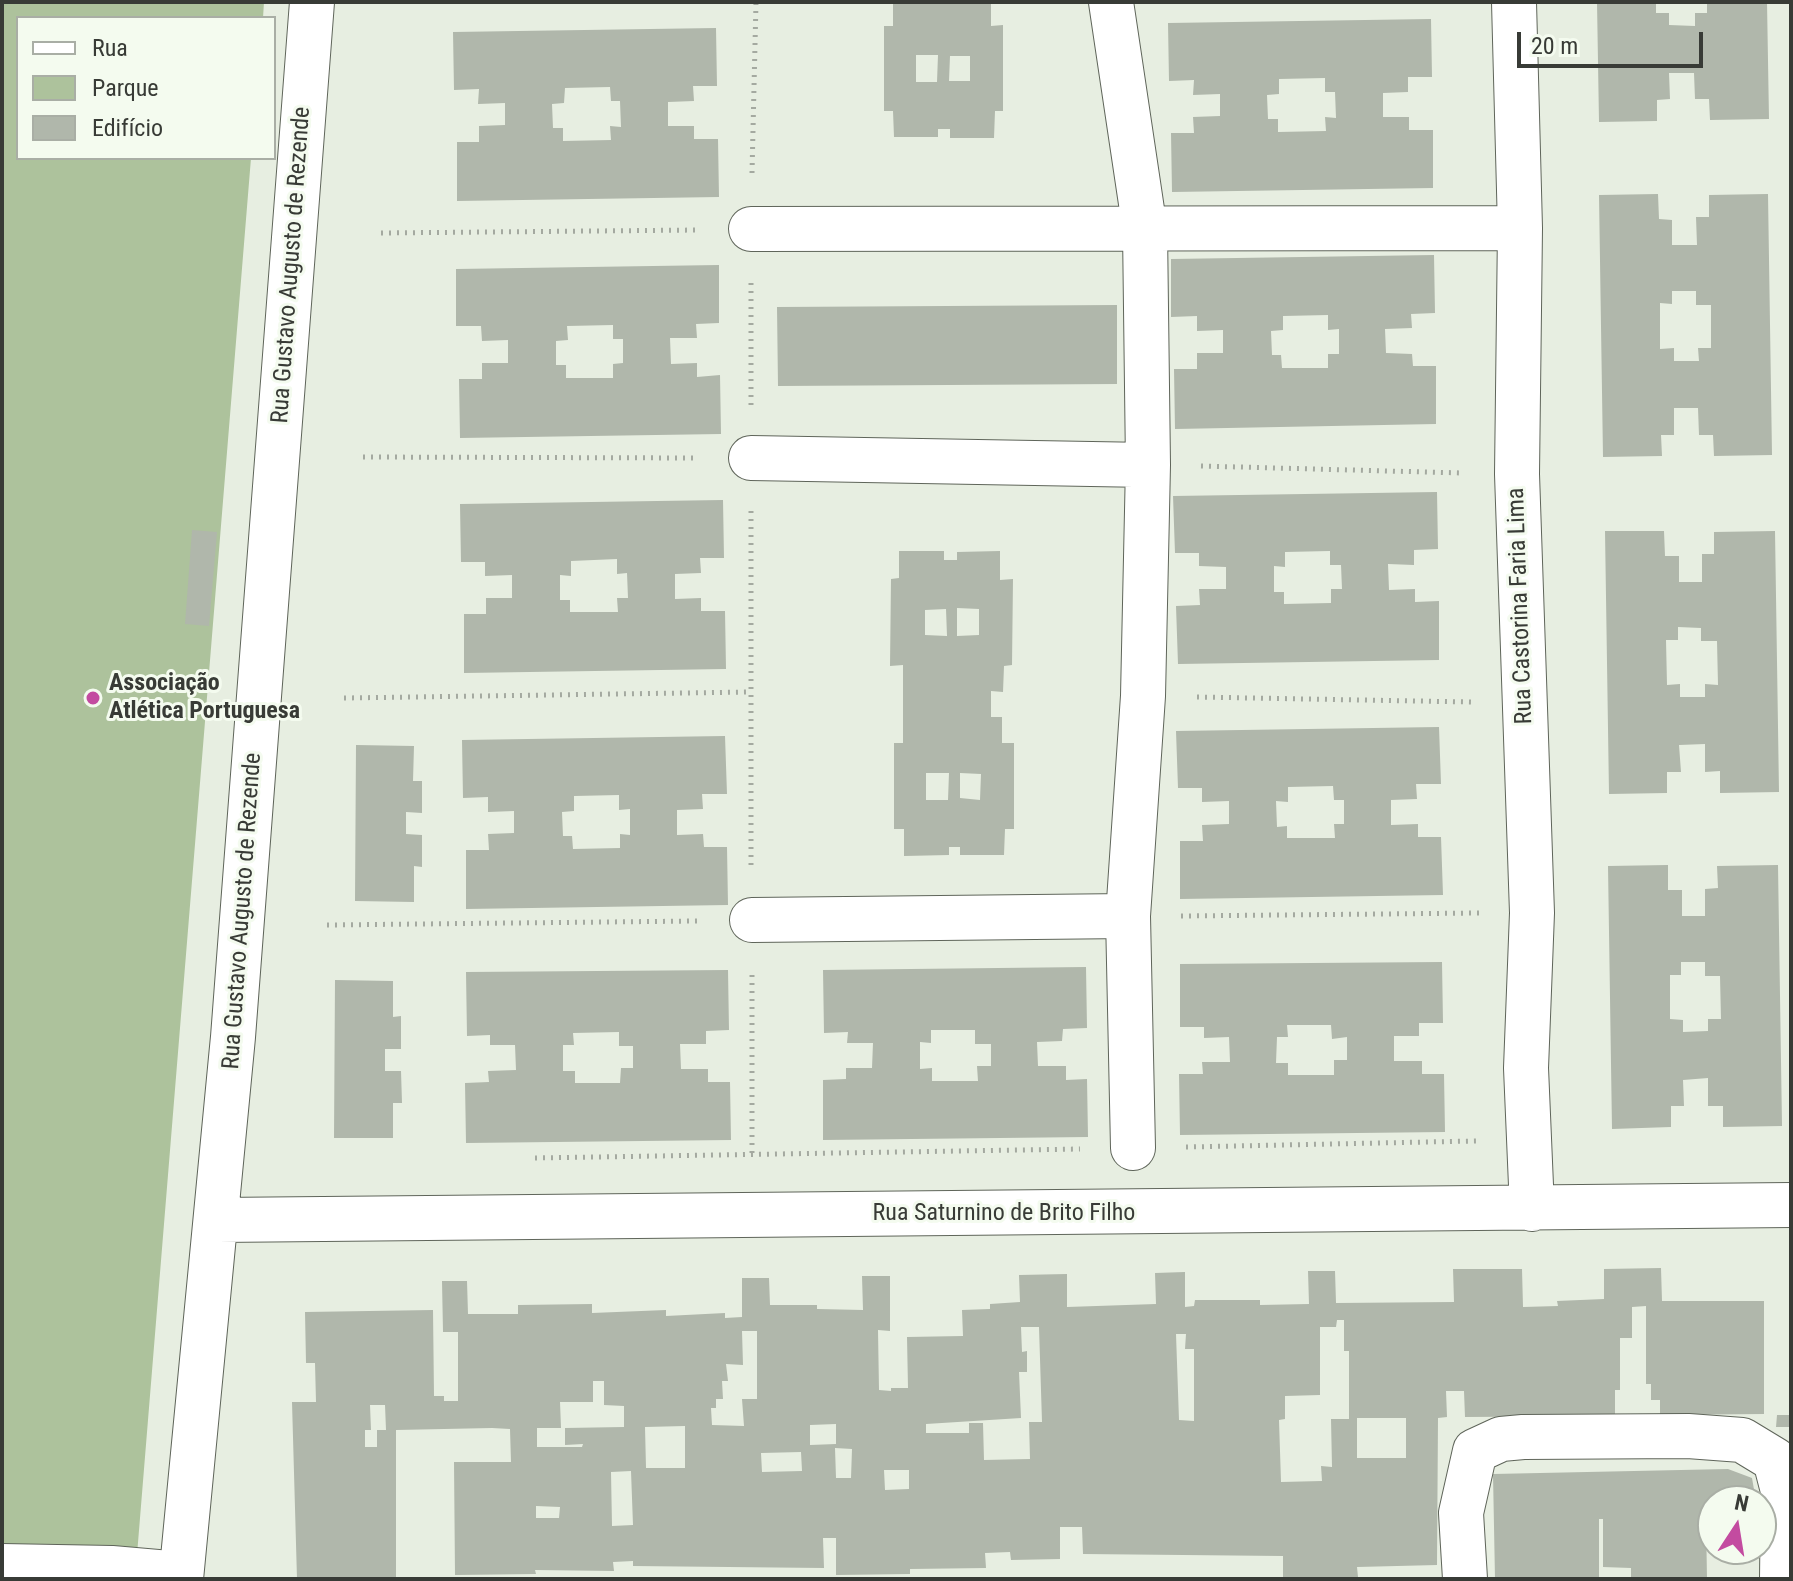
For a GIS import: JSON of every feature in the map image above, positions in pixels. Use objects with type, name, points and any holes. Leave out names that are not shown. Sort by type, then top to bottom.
[{"type":"street","name":"Rua Gustavo Augusto de Rezende","points":[[181,1574],[218,1220],[312,2]]},
{"type":"street","points":[[1111,2],[1145,230],[1148,465],[1143,696],[1128,916],[1133,1148]]},
{"type":"street","name":"Rua Castorina Faria Lima","points":[[1514,2],[1520,228],[1517,474],[1532,913],[1526,1068],[1532,1209]]},
{"type":"street","points":[[751,229],[1520,228]]},
{"type":"street","points":[[751,458],[1148,465]]},
{"type":"street","points":[[752,920],[1128,916]]},
{"type":"street","name":"Rua Saturnino de Brito Filho","points":[[218,1220],[1791,1205]]},
{"type":"street","points":[[1465,1579],[1461,1513],[1475,1451],[1501,1439],[1523,1437],[1688,1436],[1742,1440],[1775,1460],[1783,1491],[1782,1579]]},
{"type":"lane","points":[[2,1561],[112,1563],[181,1574]]},
{"type":"path","points":[[752,1154],[751,229],[756,2]]},
{"type":"path","points":[[381,233],[751,229]]},
{"type":"path","points":[[363,457],[751,458]]},
{"type":"path","points":[[1148,465],[1517,474]]},
{"type":"path","points":[[344,698],[751,692]]},
{"type":"path","points":[[1143,696],[1524,703]]},
{"type":"path","points":[[1128,916],[1532,913]]},
{"type":"path","points":[[327,925],[752,920]]},
{"type":"path","points":[[530,1158],[1482,1141]]},
{"type":"green space","name":"Associação Atlética Portuguesa","points":[[2,2],[264,2],[263,16],[16,16],[16,160],[251,160],[135,1579],[2,1579]]},
{"type":"building","points":[[893,2],[991,2],[991,26],[1003,25],[1003,111],[995,111],[994,138],[950,138],[950,129],[938,129],[938,137],[894,137],[893,111],[884,111],[884,26],[893,26]],"holes":[[[916,55],[938,55],[937,82],[916,82]],[[950,56],[970,56],[970,81],[949,81]]]},
{"type":"building","points":[[1597,2],[1656,2],[1656,13],[1669,13],[1669,25],[1695,26],[1695,13],[1707,13],[1707,2],[1767,2],[1769,119],[1710,120],[1709,99],[1695,99],[1694,73],[1669,73],[1670,99],[1657,100],[1657,121],[1599,122]]},
{"type":"building","points":[[1431,19],[1432,77],[1408,77],[1408,92],[1383,93],[1383,117],[1409,117],[1409,130],[1433,130],[1433,188],[1172,192],[1171,133],[1194,133],[1193,117],[1220,116],[1220,94],[1193,95],[1194,80],[1169,81],[1168,23]],"holes":[[[1325,78],[1325,92],[1335,92],[1336,118],[1325,117],[1326,131],[1278,132],[1278,119],[1268,119],[1267,95],[1279,94],[1279,79]]]},
{"type":"building","points":[[716,28],[717,86],[693,86],[694,101],[668,102],[668,126],[694,126],[694,139],[718,139],[719,197],[457,201],[457,142],[479,142],[479,126],[505,125],[505,103],[478,104],[479,89],[454,90],[453,32]],"holes":[[[610,87],[611,101],[620,101],[621,127],[610,126],[611,140],[563,141],[563,128],[553,128],[552,104],[564,103],[565,88]]]},
{"type":"building","points":[[1658,194],[1659,219],[1672,220],[1672,245],[1697,245],[1696,217],[1709,217],[1709,195],[1768,194],[1772,455],[1714,456],[1713,435],[1699,435],[1698,408],[1674,408],[1674,435],[1661,435],[1662,456],[1603,457],[1599,195]],"holes":[[[1672,291],[1696,291],[1696,305],[1711,305],[1711,348],[1698,348],[1699,361],[1674,361],[1674,348],[1660,349],[1660,303],[1672,304]]]},
{"type":"building","points":[[1434,255],[1435,313],[1411,314],[1412,328],[1385,329],[1386,353],[1412,354],[1413,366],[1436,366],[1436,424],[1175,429],[1174,369],[1197,369],[1197,353],[1223,353],[1223,330],[1197,331],[1197,316],[1171,317],[1171,259]],"holes":[[[1328,315],[1328,330],[1339,329],[1339,354],[1328,354],[1328,368],[1282,368],[1281,355],[1272,355],[1271,331],[1283,330],[1283,316]]]},
{"type":"building","points":[[719,265],[719,323],[696,324],[697,338],[670,338],[671,364],[697,363],[697,377],[720,375],[721,434],[460,438],[459,379],[482,379],[482,363],[508,363],[508,340],[482,341],[481,326],[456,326],[456,269]],"holes":[[[613,325],[613,339],[623,339],[623,363],[613,364],[613,378],[566,378],[566,365],[556,365],[556,341],[568,340],[567,326]]]},
{"type":"building","points":[[1117,305],[1117,384],[778,386],[777,307]]},
{"type":"building","points":[[1437,492],[1438,549],[1414,550],[1414,565],[1388,564],[1389,590],[1415,589],[1415,602],[1439,601],[1439,660],[1178,664],[1176,606],[1200,605],[1199,589],[1226,589],[1226,567],[1199,566],[1199,553],[1175,553],[1173,496]],"holes":[[[1330,551],[1330,565],[1341,565],[1342,589],[1331,589],[1331,603],[1284,604],[1284,592],[1274,592],[1274,566],[1285,567],[1285,552]]]},
{"type":"building","points":[[723,500],[724,558],[700,558],[701,573],[675,574],[675,599],[701,598],[701,611],[725,611],[726,669],[464,673],[464,614],[486,614],[486,598],[512,598],[512,575],[485,576],[485,562],[461,562],[460,504]],"holes":[[[617,559],[617,574],[627,573],[628,598],[617,598],[618,612],[570,612],[570,600],[560,600],[560,575],[571,576],[571,561]]]},
{"type":"building","points":[[192,530],[217,532],[209,626],[185,624]]},
{"type":"building","points":[[1605,531],[1664,531],[1665,556],[1679,556],[1679,582],[1702,582],[1702,554],[1714,554],[1714,532],[1775,531],[1779,792],[1720,793],[1720,771],[1705,772],[1705,744],[1679,745],[1681,772],[1667,772],[1667,793],[1609,794]],"holes":[[[1678,627],[1701,628],[1701,641],[1717,641],[1718,685],[1705,684],[1705,697],[1680,697],[1680,684],[1667,685],[1666,640],[1678,640]]]},
{"type":"building","points":[[899,551],[944,551],[944,560],[957,560],[957,552],[1000,551],[1000,580],[1013,579],[1012,665],[1004,666],[1003,692],[991,691],[991,717],[1002,717],[1002,743],[1014,743],[1014,829],[1005,829],[1004,855],[960,855],[960,847],[949,847],[949,855],[904,856],[904,829],[894,829],[894,743],[903,743],[903,665],[890,666],[891,579],[899,578]],"holes":[[[957,608],[979,609],[979,635],[957,636]],[[946,609],[947,636],[925,635],[925,610]],[[926,773],[949,773],[948,800],[926,800]],[[960,773],[981,774],[980,800],[960,798]]]},
{"type":"building","points":[[1439,727],[1441,784],[1416,784],[1417,799],[1391,800],[1391,825],[1418,824],[1418,837],[1441,837],[1443,895],[1180,899],[1180,841],[1203,841],[1202,825],[1229,824],[1229,801],[1202,802],[1202,788],[1178,788],[1176,731]],"holes":[[[1333,786],[1334,800],[1344,800],[1344,824],[1334,824],[1335,838],[1287,838],[1287,826],[1277,827],[1276,801],[1288,802],[1288,787]]]},
{"type":"building","points":[[725,736],[727,794],[702,794],[703,809],[677,810],[677,835],[703,834],[704,847],[727,847],[728,905],[466,909],[466,850],[489,850],[488,834],[514,833],[514,811],[488,812],[488,797],[463,798],[462,740]],"holes":[[[619,795],[619,810],[630,809],[630,835],[620,834],[620,848],[573,849],[572,836],[563,836],[562,812],[574,811],[574,796]]]},
{"type":"building","points":[[356,745],[414,746],[413,781],[422,781],[422,813],[406,812],[406,834],[422,835],[422,867],[414,866],[414,902],[355,901]]},
{"type":"building","points":[[1668,865],[1668,890],[1682,890],[1682,916],[1705,916],[1705,889],[1718,888],[1717,866],[1778,865],[1782,1126],[1723,1127],[1723,1106],[1708,1106],[1708,1078],[1683,1080],[1684,1106],[1671,1106],[1671,1127],[1612,1129],[1608,866]],"holes":[[[1681,962],[1705,962],[1705,976],[1720,976],[1721,1019],[1708,1019],[1708,1031],[1683,1032],[1683,1020],[1670,1019],[1670,975],[1681,975]]]},
{"type":"building","points":[[1442,962],[1443,1023],[1419,1023],[1419,1036],[1394,1036],[1394,1061],[1422,1061],[1422,1074],[1444,1074],[1445,1132],[1180,1135],[1179,1074],[1203,1074],[1202,1062],[1230,1062],[1229,1037],[1204,1038],[1204,1027],[1180,1027],[1180,964]],"holes":[[[1287,1025],[1331,1025],[1332,1039],[1347,1037],[1347,1060],[1334,1060],[1334,1075],[1288,1075],[1288,1063],[1276,1063],[1277,1037],[1288,1037]]]},
{"type":"building","points":[[1086,967],[1087,1028],[1063,1029],[1062,1041],[1037,1042],[1038,1066],[1066,1066],[1066,1080],[1087,1079],[1088,1137],[823,1140],[823,1080],[846,1079],[846,1068],[872,1068],[873,1043],[847,1043],[848,1032],[824,1033],[823,970]],"holes":[[[931,1030],[975,1030],[975,1044],[991,1044],[991,1066],[977,1066],[978,1081],[932,1081],[932,1068],[920,1069],[920,1042],[931,1043]]]},
{"type":"building","points":[[728,970],[729,1030],[706,1031],[706,1044],[680,1044],[681,1069],[708,1069],[708,1082],[730,1082],[731,1140],[466,1143],[465,1083],[489,1082],[488,1071],[516,1070],[515,1045],[490,1045],[490,1035],[467,1036],[466,972]],"holes":[[[619,1032],[619,1046],[633,1046],[633,1068],[621,1068],[620,1083],[575,1083],[575,1071],[563,1071],[563,1045],[574,1045],[573,1033]]]},
{"type":"building","points":[[335,980],[393,981],[393,1017],[401,1016],[401,1049],[385,1049],[385,1071],[401,1071],[402,1103],[393,1103],[393,1138],[334,1138]]},
{"type":"building","points":[[1661,1268],[1662,1301],[1764,1301],[1764,1414],[1660,1415],[1660,1400],[1651,1400],[1651,1384],[1646,1384],[1646,1306],[1632,1307],[1632,1338],[1620,1338],[1620,1390],[1615,1390],[1615,1416],[1465,1417],[1464,1391],[1446,1391],[1447,1417],[1438,1418],[1437,1565],[1357,1567],[1358,1577],[1283,1578],[1283,1556],[1083,1554],[1082,1527],[1060,1527],[1060,1559],[1011,1560],[1010,1552],[985,1553],[986,1568],[910,1569],[910,1574],[836,1575],[836,1538],[823,1538],[824,1568],[633,1566],[633,1561],[613,1562],[614,1571],[535,1570],[536,1574],[455,1575],[454,1462],[511,1462],[510,1429],[492,1428],[396,1430],[396,1579],[297,1579],[292,1402],[316,1402],[315,1363],[306,1363],[305,1312],[433,1310],[434,1396],[444,1396],[444,1401],[458,1401],[458,1332],[443,1332],[442,1281],[467,1281],[468,1314],[518,1314],[518,1305],[592,1304],[592,1313],[666,1310],[666,1316],[725,1313],[725,1318],[742,1317],[742,1278],[769,1278],[770,1305],[817,1305],[817,1309],[863,1310],[862,1276],[890,1276],[890,1331],[878,1330],[879,1390],[891,1391],[891,1388],[908,1388],[907,1337],[963,1336],[962,1310],[990,1309],[990,1304],[1020,1302],[1019,1275],[1067,1274],[1067,1307],[1156,1304],[1155,1273],[1185,1272],[1185,1307],[1194,1306],[1195,1300],[1260,1300],[1260,1305],[1309,1304],[1308,1271],[1335,1271],[1336,1303],[1454,1302],[1453,1269],[1522,1269],[1523,1307],[1558,1306],[1557,1301],[1604,1299],[1604,1269]],"holes":[[[1337,1320],[1344,1320],[1344,1351],[1349,1351],[1349,1419],[1331,1419],[1332,1467],[1321,1466],[1322,1481],[1281,1482],[1279,1420],[1285,1419],[1285,1396],[1320,1395],[1320,1327],[1336,1327]],[[1021,1327],[1039,1327],[1042,1422],[1029,1422],[1030,1459],[984,1460],[983,1423],[969,1423],[969,1433],[926,1433],[926,1424],[1021,1418],[1019,1372],[1027,1372],[1027,1351],[1022,1352]],[[742,1331],[757,1331],[757,1399],[742,1399],[744,1426],[712,1425],[711,1408],[716,1408],[716,1399],[723,1399],[722,1381],[728,1381],[726,1364],[743,1365]],[[1176,1334],[1186,1334],[1185,1349],[1194,1349],[1194,1421],[1179,1420]],[[593,1381],[604,1381],[604,1405],[624,1406],[624,1427],[565,1428],[565,1445],[583,1444],[582,1447],[537,1447],[537,1428],[561,1428],[560,1402],[593,1402]],[[370,1405],[385,1405],[386,1430],[377,1430],[377,1447],[365,1447],[365,1430],[371,1430]],[[1357,1418],[1406,1418],[1406,1458],[1357,1458]],[[836,1424],[836,1444],[810,1445],[810,1425]],[[685,1426],[685,1468],[646,1468],[645,1427]],[[835,1448],[852,1449],[851,1478],[836,1478]],[[801,1452],[802,1471],[762,1472],[761,1453]],[[884,1470],[909,1470],[909,1489],[885,1490]],[[631,1471],[633,1525],[612,1526],[611,1472]],[[536,1506],[560,1507],[559,1518],[536,1518]]]},
{"type":"building","points":[[1777,1415],[1791,1415],[1791,1427],[1776,1427]]},
{"type":"building","points":[[1728,1469],[1752,1478],[1753,1485],[1697,1485],[1697,1565],[1707,1565],[1707,1579],[1631,1579],[1631,1568],[1603,1567],[1603,1519],[1599,1519],[1599,1579],[1495,1579],[1493,1474]]},
{"type":"place","name":"Associação Atlética Portuguesa","points":[[93,698]]}]
